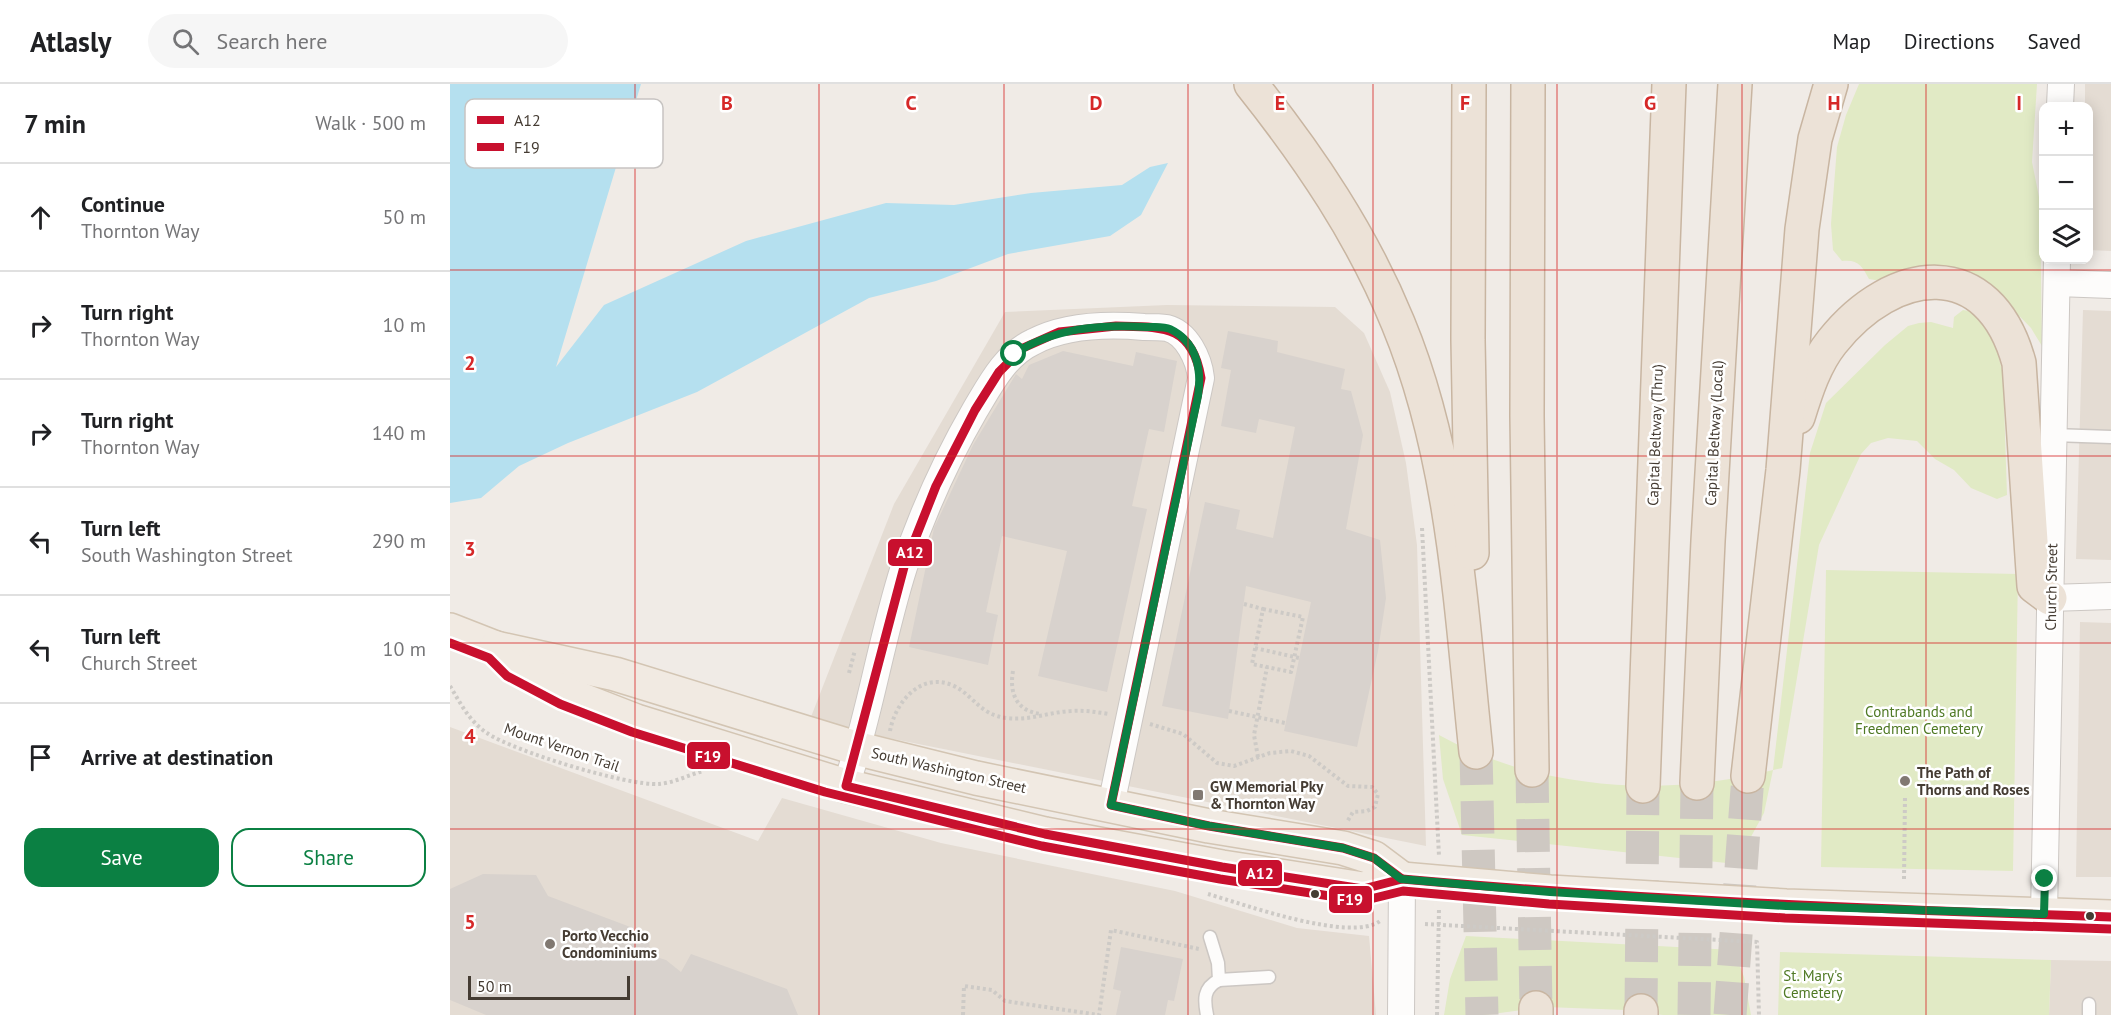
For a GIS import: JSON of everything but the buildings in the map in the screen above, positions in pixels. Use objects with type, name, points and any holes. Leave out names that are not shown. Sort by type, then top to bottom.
[{"type":"highway","points":[[1251,84],[1324,182],[1353,229],[1377,275],[1411,360],[1438,456],[1449,513],[1476,752],[1468,340],[1468,84]]},
{"type":"highway","points":[[1515,84],[1527,416]]},
{"type":"highway","points":[[1527,84],[1527,416],[1532,770]]},
{"type":"highway","name":"Capital Beltway (Thru)","points":[[1643,786],[1669,84]]},
{"type":"highway","name":"Capital Beltway (Local)","points":[[1697,783],[1708,541],[1735,84]]},
{"type":"highway","points":[[1748,776],[1783,470],[1802,229],[1815,139],[1831,84]]},
{"type":"highway","points":[[1783,470],[1809,383],[1830,344],[1853,318],[1874,301],[1897,289],[1938,282],[1962,286],[1983,298],[2001,317],[2012,337],[2022,388],[2034,586],[2050,598]]},
{"type":"main road","name":"South Washington Street","points":[[450,630],[496,648],[615,674],[873,745],[976,778],[1209,826],[1343,848],[1374,858],[1401,879]]},
{"type":"main road","name":"South Washington Street","points":[[496,648],[514,666],[564,693],[636,721],[846,786],[1045,834],[1222,867],[1363,889],[1401,879],[1550,892],[1774,906],[2111,917]]},
{"type":"street","points":[[2060,102],[2061,84]]},
{"type":"street","points":[[2057,271],[2111,285]]},
{"type":"street","name":"Church Street","points":[[2044,914],[2057,271]]},
{"type":"street","points":[[846,786],[873,745],[904,569],[927,502],[953,447],[994,378],[1014,354],[1033,342],[1064,331],[1133,326],[1169,328],[1189,344],[1199,363],[1201,378],[1111,805]]},
{"type":"street","points":[[2050,598],[2111,596]]},
{"type":"street","points":[[1401,879],[1401,1015]]},
{"type":"lane","points":[[2053,435],[2111,436]]},
{"type":"lane","points":[[1210,937],[1218,963],[1218,980]]},
{"type":"lane","points":[[1207,1015],[1204,995],[1211,984],[1218,980],[1269,977]]},
{"type":"path","points":[[1421,521],[1438,847]]},
{"type":"path","points":[[1244,604],[1303,617],[1297,658],[1292,672],[1252,664],[1263,609]]},
{"type":"path","points":[[1255,648],[1297,658]]},
{"type":"path","points":[[1258,757],[1254,742],[1268,667]]},
{"type":"path","points":[[1013,671],[1011,687],[1019,706],[1028,712],[1047,715]]},
{"type":"path","points":[[873,745],[895,715],[904,697],[920,687],[931,684],[951,685],[979,707],[997,716],[1021,719],[1073,710],[1118,716]]},
{"type":"path","name":"Mount Vernon Trail","points":[[450,686],[470,719],[487,733],[597,774],[621,780],[659,784],[707,770]]},
{"type":"path","points":[[1229,711],[1285,723]]},
{"type":"path","points":[[1143,722],[1183,734],[1217,763],[1234,765],[1278,752],[1300,753],[1317,761],[1348,786],[1372,787],[1378,794],[1375,807],[1350,814],[1346,825]]},
{"type":"path","points":[[1904,879],[1905,796]]},
{"type":"path","points":[[1437,1015],[1439,911]]},
{"type":"path","points":[[1420,924],[1757,942],[1759,1015]]},
{"type":"path","points":[[963,1015],[964,986],[992,990],[1005,1001],[1099,1015],[1111,930],[1200,950],[1200,956]]},
{"type":"shaded area","points":[[2085,84],[2111,84],[2111,251],[2093,250],[2093,102],[2085,102]]},
{"type":"shaded area","points":[[1167,305],[1335,307],[1364,333],[1390,392],[1406,463],[1417,545],[1426,846],[809,722],[894,504],[1005,312]]},
{"type":"shaded area","points":[[2083,310],[2111,311],[2111,560],[2076,559]]},
{"type":"shaded area","points":[[2080,622],[2111,623],[2111,877],[2076,877]]},
{"type":"shaded area","points":[[450,727],[758,841],[782,798],[941,843],[1175,891],[1297,928],[1369,936],[1376,1015],[450,1015]]},
{"type":"shaded area","points":[[2051,960],[2111,961],[2111,1015],[2049,1015]]},
{"type":"green space","points":[[1859,84],[2037,84],[2032,162],[2039,197],[2042,346],[2031,328],[1997,293],[1934,268],[1902,270],[1881,281],[1869,279],[1856,262],[1842,261],[1833,250],[1831,224],[1837,147],[1846,115]]},
{"type":"green space","points":[[1963,310],[1979,313],[1992,331],[2003,374],[2007,495],[1997,499],[1971,488],[1954,470],[1935,459],[1917,441],[1888,438],[1871,443],[1861,454],[1819,545],[1782,768],[1773,770],[1810,453],[1826,403],[1885,345],[1908,326],[1931,322],[1953,328],[1954,317]]},
{"type":"green space","name":"Contrabands and Freedmen Cemetery","points":[[1826,570],[2018,574],[2013,871],[1821,867]]},
{"type":"green space","points":[[1439,735],[1518,768],[1560,778],[1602,784],[1645,786],[1688,784],[1731,779],[1773,770],[1764,813],[1736,864],[1462,835],[1443,779]]},
{"type":"green space","points":[[1466,936],[1734,950],[1744,977],[1751,1015],[1663,1015],[1626,1010],[1546,1007],[1485,1015],[1444,1015],[1450,979]]},
{"type":"green space","name":"St. Mary's Cemetery","points":[[1780,952],[2051,960],[2049,1015],[1778,1015]]},
{"type":"water","points":[[450,84],[641,84],[636,99],[465,99],[465,168],[616,168],[556,367],[604,305],[746,241],[886,203],[954,205],[1031,193],[1122,185],[1150,167],[1168,163],[1141,215],[1110,236],[1008,254],[936,281],[869,298],[697,392],[568,443],[519,466],[481,498],[450,503]]},
{"type":"tunnel","points":[[1476,752],[1482,1015]]},
{"type":"tunnel","points":[[1532,770],[1536,1008]]},
{"type":"tunnel","points":[[1730,1015],[1748,776]]},
{"type":"tunnel","points":[[1694,1015],[1697,783]]},
{"type":"tunnel","points":[[1641,1011],[1643,786]]},
{"type":"transit line","name":"A12","points":[[1116,326],[1161,329],[1182,338],[1197,360],[1201,378],[1111,805],[1209,826],[1343,848],[1374,858],[1402,879],[1363,889],[1222,867],[1045,834],[846,786],[904,567],[936,486],[975,410],[999,372],[1023,348],[1059,332],[1116,326]]},
{"type":"transit line","name":"F19","points":[[450,643],[489,658],[507,676],[560,704],[632,732],[825,792],[1042,846],[1220,879],[1362,901],[1403,891],[1549,904],[1785,918],[2111,929]]},
{"type":"transit line","name":"A12","points":[[1402,879],[1668,898],[2111,917]]},
{"type":"place","name":"The Path of Thorns and Roses","points":[[1905,781]]},
{"type":"place","name":"GW Memorial Pky & Thornton Way","points":[[1198,795]]},
{"type":"place","name":"Porto Vecchio Condominiums","points":[[550,944]]},
{"type":"route","points":[[1014,354],[1033,342],[1064,331],[1092,327],[1133,326],[1169,328],[1189,344],[1199,363],[1201,378],[1198,396],[1111,805],[1209,826],[1343,848],[1374,858],[1401,879],[1550,892],[1786,906],[2044,914],[2045,879]]}]
